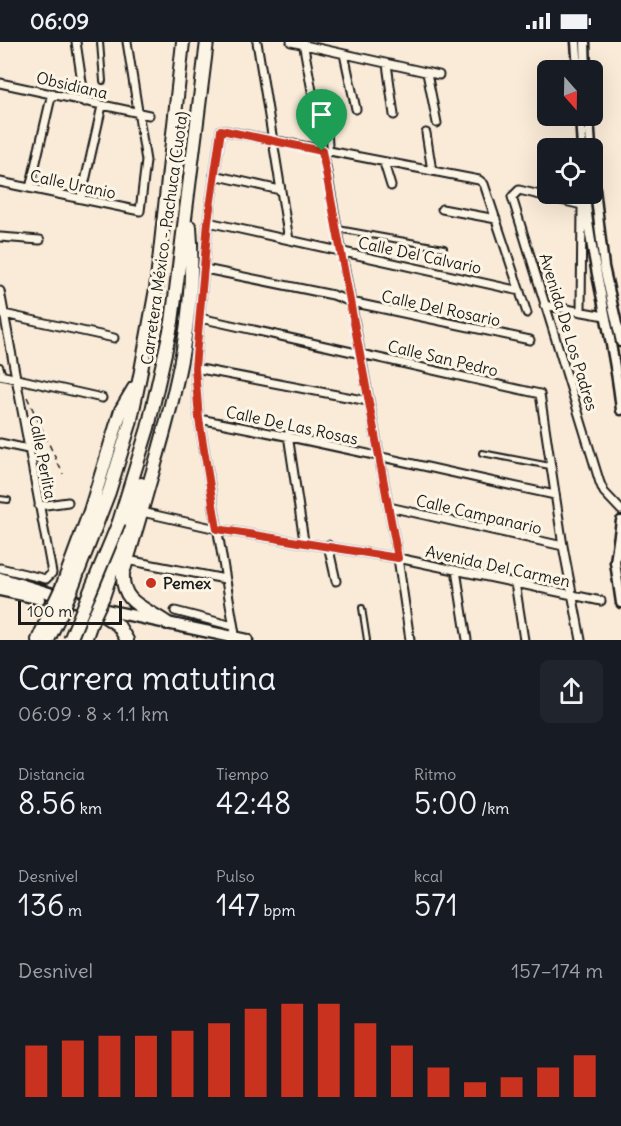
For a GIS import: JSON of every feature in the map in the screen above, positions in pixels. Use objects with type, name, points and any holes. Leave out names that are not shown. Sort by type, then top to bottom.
[{"type":"highway","name":"Carretera México - Pachuca (Cuota)","points":[[48,640],[66,588],[109,492],[130,424],[156,289],[183,42]]},
{"type":"highway","name":"Carretera México - Pachuca (Cuota)","points":[[70,640],[119,522],[146,437],[162,370],[189,205],[207,42]]},
{"type":"highway","points":[[167,623],[126,596],[122,585],[127,560],[170,413],[189,312],[193,277],[189,205]]},
{"type":"highway","points":[[85,640],[103,597],[158,435],[170,413]]},
{"type":"highway","points":[[38,640],[58,609]]},
{"type":"highway","points":[[100,613],[118,625],[128,640]]},
{"type":"main road","points":[[0,578],[101,609],[247,640]]},
{"type":"main road","points":[[0,585],[25,590],[39,598]]},
{"type":"main road","points":[[0,591],[217,640]]},
{"type":"street","points":[[76,42],[85,102]]},
{"type":"street","points":[[127,42],[138,112]]},
{"type":"street","points":[[257,42],[271,140],[289,240]]},
{"type":"street","points":[[291,42],[439,75]]},
{"type":"street","points":[[576,42],[577,60]]},
{"type":"street","points":[[585,42],[586,60]]},
{"type":"street","points":[[303,44],[389,507],[410,640]]},
{"type":"street","points":[[344,54],[356,109]]},
{"type":"street","points":[[387,64],[394,115]]},
{"type":"street","points":[[427,73],[437,123]]},
{"type":"street","name":"Obsidiana","points":[[0,83],[149,115]]},
{"type":"street","points":[[30,188],[52,93]]},
{"type":"street","points":[[81,199],[102,106]]},
{"type":"street","name":"Calle Uranio","points":[[0,182],[140,212],[146,161],[138,112]]},
{"type":"street","points":[[236,639],[199,419],[195,368],[208,222],[221,130],[330,153],[479,180],[484,184],[527,313]]},
{"type":"street","points":[[426,133],[432,171]]},
{"type":"street","points":[[384,163],[391,186]]},
{"type":"street","points":[[214,175],[280,190]]},
{"type":"street","name":"Avenida De Los Padres","points":[[621,410],[614,354],[584,206],[515,191],[512,196],[600,483],[604,492],[621,510]]},
{"type":"street","points":[[597,204],[604,267],[621,342]]},
{"type":"street","points":[[581,312],[584,206]]},
{"type":"street","points":[[442,209],[496,219]]},
{"type":"street","name":"Calle Del Calvario","points":[[208,222],[520,291]]},
{"type":"street","points":[[0,237],[40,240]]},
{"type":"street","name":"Calle Del Rosario","points":[[205,270],[333,295],[351,302],[530,340]]},
{"type":"street","name":"Calle Perlita","points":[[0,291],[52,573],[50,577],[0,568]]},
{"type":"street","points":[[544,305],[605,316]]},
{"type":"street","points":[[4,314],[114,338]]},
{"type":"street","name":"Calle San Pedro","points":[[200,318],[540,394],[551,467]]},
{"type":"street","points":[[195,368],[368,401]]},
{"type":"street","points":[[2,375],[15,380],[102,398]]},
{"type":"street","name":"Calle De Las Rosas","points":[[199,419],[288,435],[379,458],[555,495]]},
{"type":"street","points":[[288,435],[304,541]]},
{"type":"street","points":[[0,443],[28,449]]},
{"type":"street","points":[[551,467],[581,640]]},
{"type":"street","points":[[39,506],[68,502]]},
{"type":"street","name":"Calle Campanario","points":[[389,507],[563,546]]},
{"type":"street","name":"Avenida Del Carmen","points":[[142,512],[217,529],[304,541],[398,558],[601,601]]},
{"type":"street","points":[[621,521],[615,562],[621,603]]},
{"type":"street","points":[[328,545],[336,581]]},
{"type":"street","points":[[127,560],[225,579]]},
{"type":"street","points":[[456,570],[467,640]]},
{"type":"street","points":[[515,583],[524,640]]},
{"type":"street","points":[[175,611],[233,626]]},
{"type":"lane","points":[[100,42],[103,81]]},
{"type":"lane","points":[[328,123],[330,153]]},
{"type":"lane","points":[[338,229],[444,248]]},
{"type":"lane","points":[[0,366],[2,375]]},
{"type":"lane","points":[[482,453],[551,467]]},
{"type":"lane","points":[[0,499],[8,500]]},
{"type":"lane","points":[[362,608],[367,640]]},
{"type":"path","points":[[15,380],[22,388],[63,474]]},
{"type":"place","name":"Pemex","points":[[151,583]]},
{"type":"route","points":[[221,130],[225,130],[322,151],[343,252],[398,558],[304,541],[217,529],[199,419],[195,368],[208,222],[219,134],[221,130]]}]
